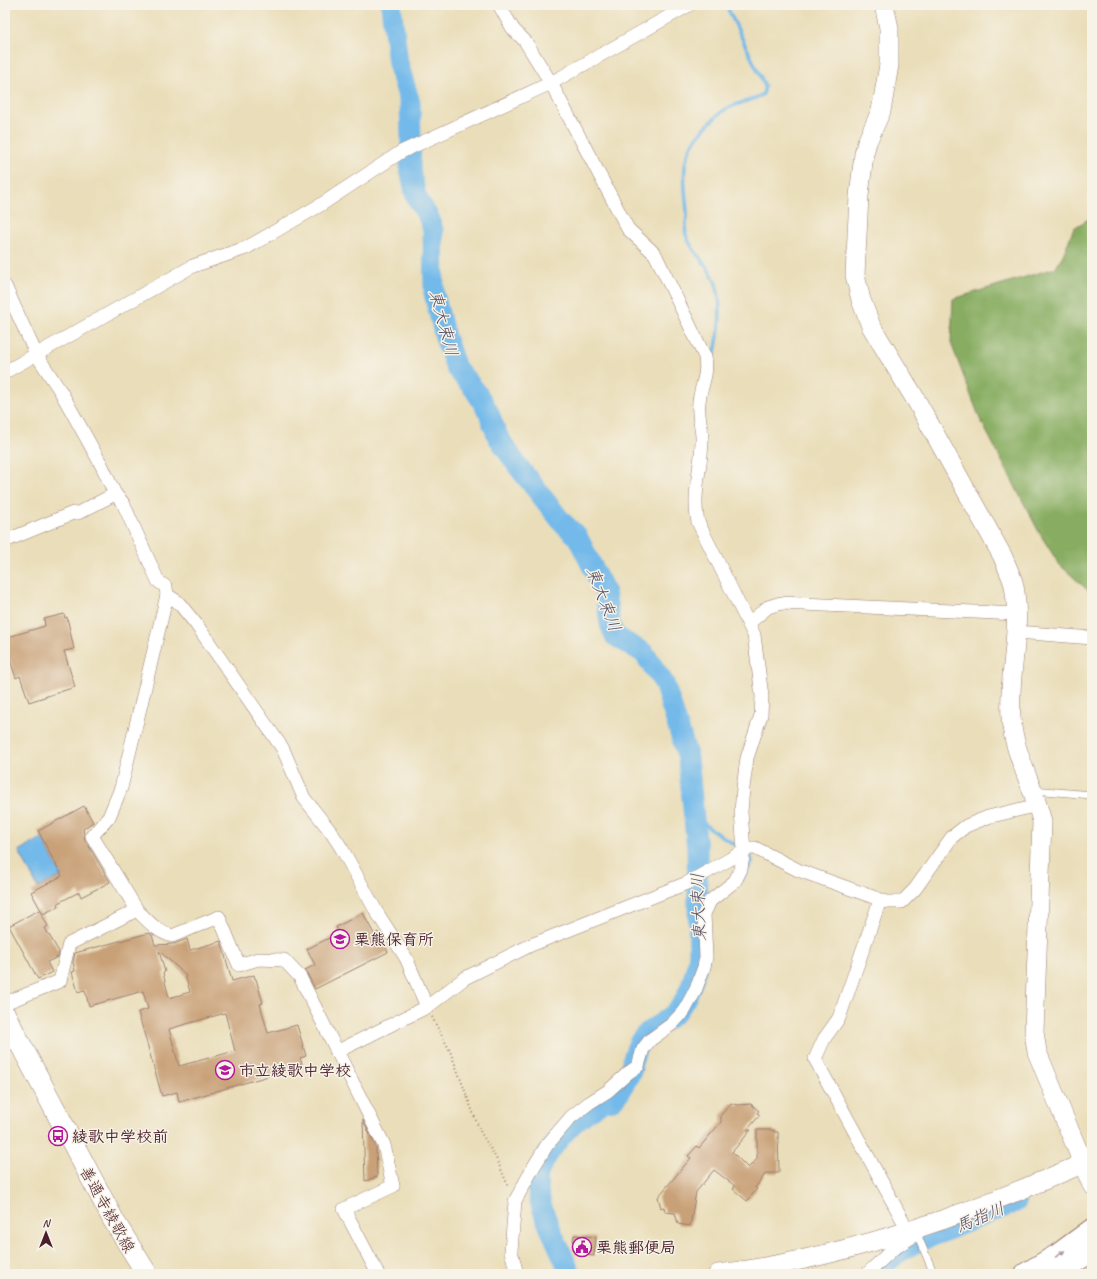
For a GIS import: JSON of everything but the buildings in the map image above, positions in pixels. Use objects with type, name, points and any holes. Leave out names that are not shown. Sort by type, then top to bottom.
[{"type":"highway","points":[[1026,1274],[1058,1255],[1092,1230]]},
{"type":"highway","points":[[1056,1274],[1092,1250]]},
{"type":"main road","name":"善通寺綾歌線","points":[[5,1015],[114,1222],[147,1274]]},
{"type":"street","points":[[499,5],[513,29],[525,41],[551,83],[628,229],[655,254],[705,357],[707,370],[699,402],[698,413],[703,441],[697,482],[696,510],[698,522],[730,585],[741,613],[751,622],[762,696],[761,715],[748,758],[743,788],[741,812],[744,850],[741,869],[735,881],[710,901],[704,914],[706,957],[695,991],[684,1011],[672,1024],[650,1040],[643,1050],[638,1066],[608,1091],[571,1117],[547,1145],[515,1202],[510,1251],[517,1274]]},
{"type":"street","points":[[5,372],[193,266],[246,248],[322,204],[401,152],[551,83],[689,5]]},
{"type":"street","points":[[718,1274],[766,1267],[823,1255],[918,1231],[1088,1171],[1037,1052],[1034,1032],[1042,822],[1036,798],[1017,751],[1011,717],[1017,623],[1014,584],[1003,557],[916,400],[871,326],[861,300],[855,275],[859,196],[864,154],[867,142],[882,111],[889,65],[889,28],[884,5]]},
{"type":"street","points":[[5,286],[36,354],[61,392],[102,466],[115,494],[123,503],[158,581],[166,587],[167,595],[121,788],[108,817],[92,836],[138,910],[155,928],[164,934],[172,936],[219,917],[239,965],[258,959],[284,960],[300,977],[336,1052],[384,1145],[393,1186],[344,1208],[378,1274]]},
{"type":"street","points":[[5,541],[73,513],[78,513],[115,494]]},
{"type":"street","points":[[167,595],[178,602],[196,624],[283,749],[304,798],[339,843],[376,911],[406,958],[427,1006]]},
{"type":"street","points":[[751,622],[768,607],[781,603],[1017,623],[1092,638]]},
{"type":"street","points":[[336,1052],[427,1006],[465,978],[531,945],[686,883],[744,850],[755,848],[798,870],[880,900],[887,902],[902,902],[915,889],[952,837],[966,826],[1036,798]]},
{"type":"street","points":[[880,900],[839,1018],[824,1039],[815,1059],[918,1231]]},
{"type":"street","points":[[5,1003],[60,981],[69,944],[138,910]]},
{"type":"street","points":[[867,1274],[893,1249],[918,1231]]},
{"type":"lane","points":[[1036,798],[1092,796]]},
{"type":"lane","points":[[918,1231],[922,1246],[934,1274]]},
{"type":"path","points":[[427,1006],[450,1051],[480,1131],[496,1158],[515,1202]]},
{"type":"green space","points":[[1092,218],[1092,594],[1059,564],[1040,534],[980,419],[951,343],[953,299],[1055,268],[1063,255],[1074,228]]},
{"type":"water","points":[[42,838],[62,876],[38,888],[19,851]]},
{"type":"waterway","name":"東大束川","points":[[391,5],[398,63],[410,103],[410,169],[416,196],[430,220],[433,230],[434,293],[445,337],[456,368],[475,390],[488,411],[498,437],[517,465],[562,522],[577,536],[605,592],[610,624],[615,636],[644,653],[664,683],[688,758],[697,849],[699,956],[691,987],[684,1002],[674,1014],[652,1029],[641,1040],[637,1046],[627,1079],[624,1084],[615,1094],[576,1121],[562,1136],[542,1164],[537,1180],[541,1203],[570,1274]]},
{"type":"waterway","points":[[711,368],[718,337],[720,304],[713,277],[692,248],[686,235],[685,229],[687,214],[685,168],[687,157],[697,137],[719,114],[734,105],[763,94],[765,86],[726,5]]},
{"type":"waterway","points":[[693,813],[708,827],[735,845]]},
{"type":"waterway","points":[[742,879],[752,862],[751,855]]},
{"type":"waterway","points":[[598,1104],[609,1109],[618,1107],[625,1100],[641,1069]]},
{"type":"waterway","name":"馬指川","points":[[887,1262],[913,1244],[1016,1202]]},
{"type":"place","name":"栗熊保育所","points":[[340,939]]},
{"type":"place","name":"市立綾歌中学校","points":[[225,1070]]},
{"type":"place","name":"綾歌中学校前","points":[[58,1136]]},
{"type":"place","name":"栗熊郵便局","points":[[582,1247]]}]
